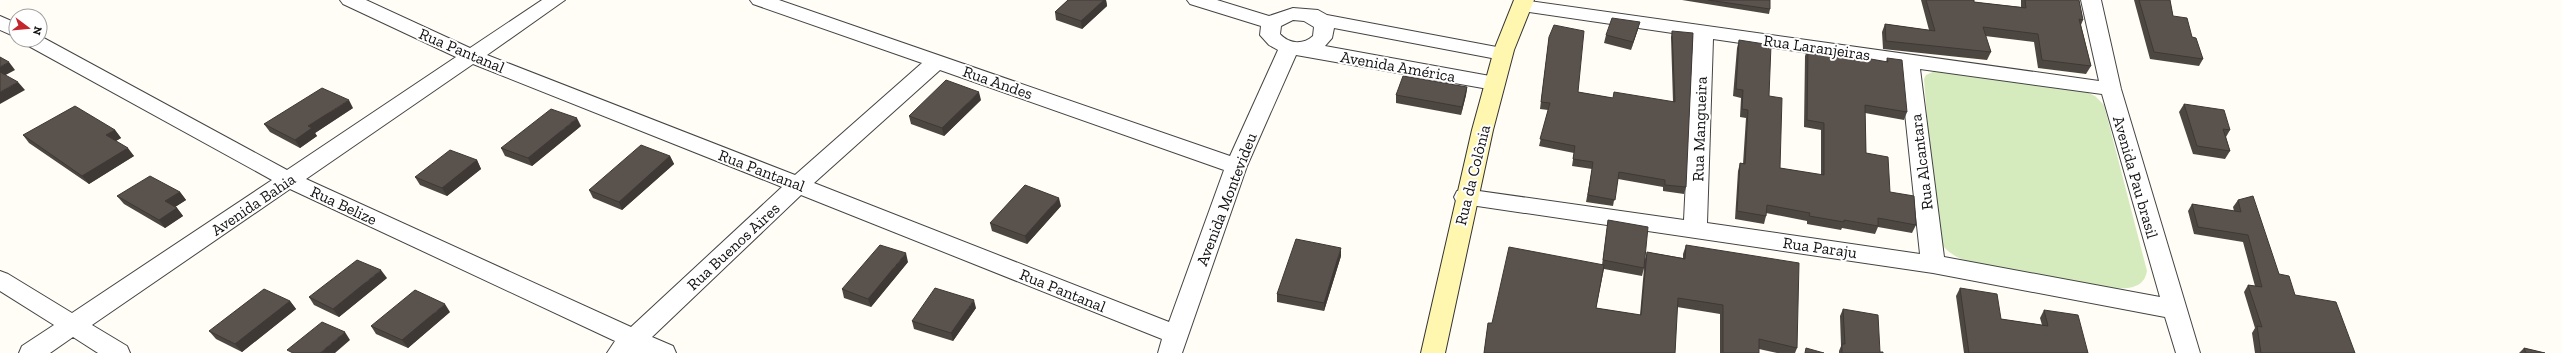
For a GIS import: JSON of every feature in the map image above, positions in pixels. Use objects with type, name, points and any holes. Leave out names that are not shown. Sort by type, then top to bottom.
[{"type":"main road","name":"Rua da Colônia","points":[[1433,353],[1465,197],[1494,83],[1502,54],[1523,3]]},
{"type":"street","name":"Rua Pantanal","points":[[350,0],[471,56],[799,184],[1174,344]]},
{"type":"street","name":"Avenida Bahia","points":[[31,353],[555,0]]},
{"type":"street","name":"Rua Andes","points":[[760,0],[1236,166]]},
{"type":"street","points":[[1197,0],[1272,23]]},
{"type":"street","name":"Avenida Pau brasil","points":[[2091,0],[2111,89],[2188,353]]},
{"type":"street","name":"Rua Laranjeiras","points":[[1523,3],[2111,89]]},
{"type":"street","points":[[1320,12],[1325,30],[1324,36],[1312,46],[1296,48],[1277,43],[1270,35],[1272,23],[1278,18],[1293,14],[1320,12]]},
{"type":"street","name":"Avenida América","points":[[1320,12],[1502,54]]},
{"type":"street","name":"Rua Mangueira","points":[[1695,228],[1703,30]]},
{"type":"street","name":"Rua Belize","points":[[47,48],[289,180],[626,346],[664,353]]},
{"type":"street","name":"Avenida América","points":[[1296,48],[1494,83]]},
{"type":"street","name":"Avenida Montevideu","points":[[1174,344],[1236,166],[1296,48]]},
{"type":"street","name":"Rua Alcantara","points":[[1909,60],[1933,264]]},
{"type":"street","name":"Rua Buenos Aires","points":[[626,346],[799,184],[937,61]]},
{"type":"street","name":"Rua Paraju","points":[[1465,197],[1695,228],[1933,264],[2174,309]]},
{"type":"street","points":[[0,280],[72,326],[118,353]]},
{"type":"green space","points":[[1937,70],[2082,90],[2095,96],[2104,105],[2147,271],[2143,281],[2130,288],[2114,288],[1970,262],[1959,258],[1945,248],[1936,233],[1924,79],[1926,75]]},
{"type":"building","points":[[1068,0],[1104,0],[1081,21],[1055,12]]},
{"type":"building","points":[[1708,0],[1770,0],[1770,9]]},
{"type":"building","points":[[1926,0],[1974,0],[1974,2],[2026,8],[2025,0],[2079,0],[2083,20],[2079,19],[2091,66],[2042,60],[2038,34],[1983,27],[1991,52],[1886,41],[1885,24],[1935,31]]},
{"type":"building","points":[[2139,0],[2170,0],[2173,16],[2187,18],[2192,37],[2196,38],[2203,59],[2154,52]]},
{"type":"building","points":[[1612,18],[1640,22],[1633,42],[1606,35]]},
{"type":"building","points":[[1554,25],[1584,31],[1578,92],[1613,98],[1614,92],[1675,102],[1672,31],[1693,33],[1686,187],[1665,185],[1665,180],[1619,172],[1615,200],[1588,195],[1593,162],[1573,159],[1575,146],[1540,139],[1550,103],[1541,102],[1549,37]]},
{"type":"building","points":[[1739,40],[1771,45],[1769,96],[1782,98],[1780,168],[1824,175],[1824,123],[1807,120],[1808,48],[1888,62],[1887,58],[1902,60],[1907,112],[1865,105],[1866,153],[1888,157],[1890,192],[1914,196],[1916,225],[1878,218],[1878,226],[1844,220],[1844,222],[1809,216],[1810,213],[1767,205],[1766,216],[1737,211],[1740,163],[1745,164],[1748,110],[1742,109],[1743,90],[1736,89]]},
{"type":"building","points":[[0,57],[9,62],[0,67]]},
{"type":"building","points":[[0,72],[18,82],[0,92]]},
{"type":"building","points":[[1403,76],[1467,87],[1462,107],[1396,95]]},
{"type":"building","points":[[946,80],[979,92],[942,128],[909,116]]},
{"type":"building","points":[[322,88],[349,100],[308,126],[312,128],[295,140],[264,124]]},
{"type":"building","points":[[2184,104],[2224,110],[2230,130],[2223,129],[2230,151],[2197,146]]},
{"type":"building","points":[[75,106],[115,130],[106,135],[128,148],[82,176],[23,135]]},
{"type":"building","points":[[551,109],[577,118],[528,158],[501,148]]},
{"type":"building","points":[[641,145],[670,156],[619,202],[589,190]]},
{"type":"building","points":[[450,150],[477,160],[442,188],[415,177]]},
{"type":"building","points":[[150,176],[180,192],[165,201],[177,208],[159,220],[117,196]]},
{"type":"building","points":[[1025,185],[1059,198],[1025,236],[990,223]]},
{"type":"building","points":[[2253,196],[2279,274],[2289,276],[2295,295],[2336,302],[2355,353],[2261,353],[2257,326],[2262,327],[2248,285],[2262,287],[2248,235],[2198,227],[2192,204],[2241,212],[2238,200]]},
{"type":"building","points":[[1608,220],[1648,227],[1644,268],[1603,260]]},
{"type":"building","points":[[1296,239],[1341,248],[1324,303],[1277,294]]},
{"type":"building","points":[[880,245],[906,253],[868,299],[842,289]]},
{"type":"building","points":[[1686,245],[1799,263],[1797,348],[1759,339],[1759,353],[1723,353],[1723,305],[1678,298],[1675,353],[1484,353],[1488,323],[1492,323],[1509,247],[1604,265],[1596,308],[1641,315],[1647,252],[1685,259]]},
{"type":"building","points":[[357,260],[381,270],[333,309],[309,297]]},
{"type":"building","points":[[935,288],[974,300],[951,333],[912,321]]},
{"type":"building","points":[[1960,288],[1997,294],[2001,319],[2048,326],[2044,310],[2078,315],[2088,353],[1969,353]]},
{"type":"building","points":[[264,289],[290,301],[235,344],[209,331]]},
{"type":"building","points":[[415,290],[445,304],[402,340],[371,326]]},
{"type":"building","points":[[1843,309],[1878,315],[1880,352],[1883,353],[1842,353],[1842,344],[1845,344]]},
{"type":"building","points":[[322,322],[345,332],[320,353],[293,353],[287,350]]},
{"type":"building","points":[[1806,348],[1824,353],[1805,353]]},
{"type":"building","points":[[2524,348],[2545,353],[2526,353]]}]
